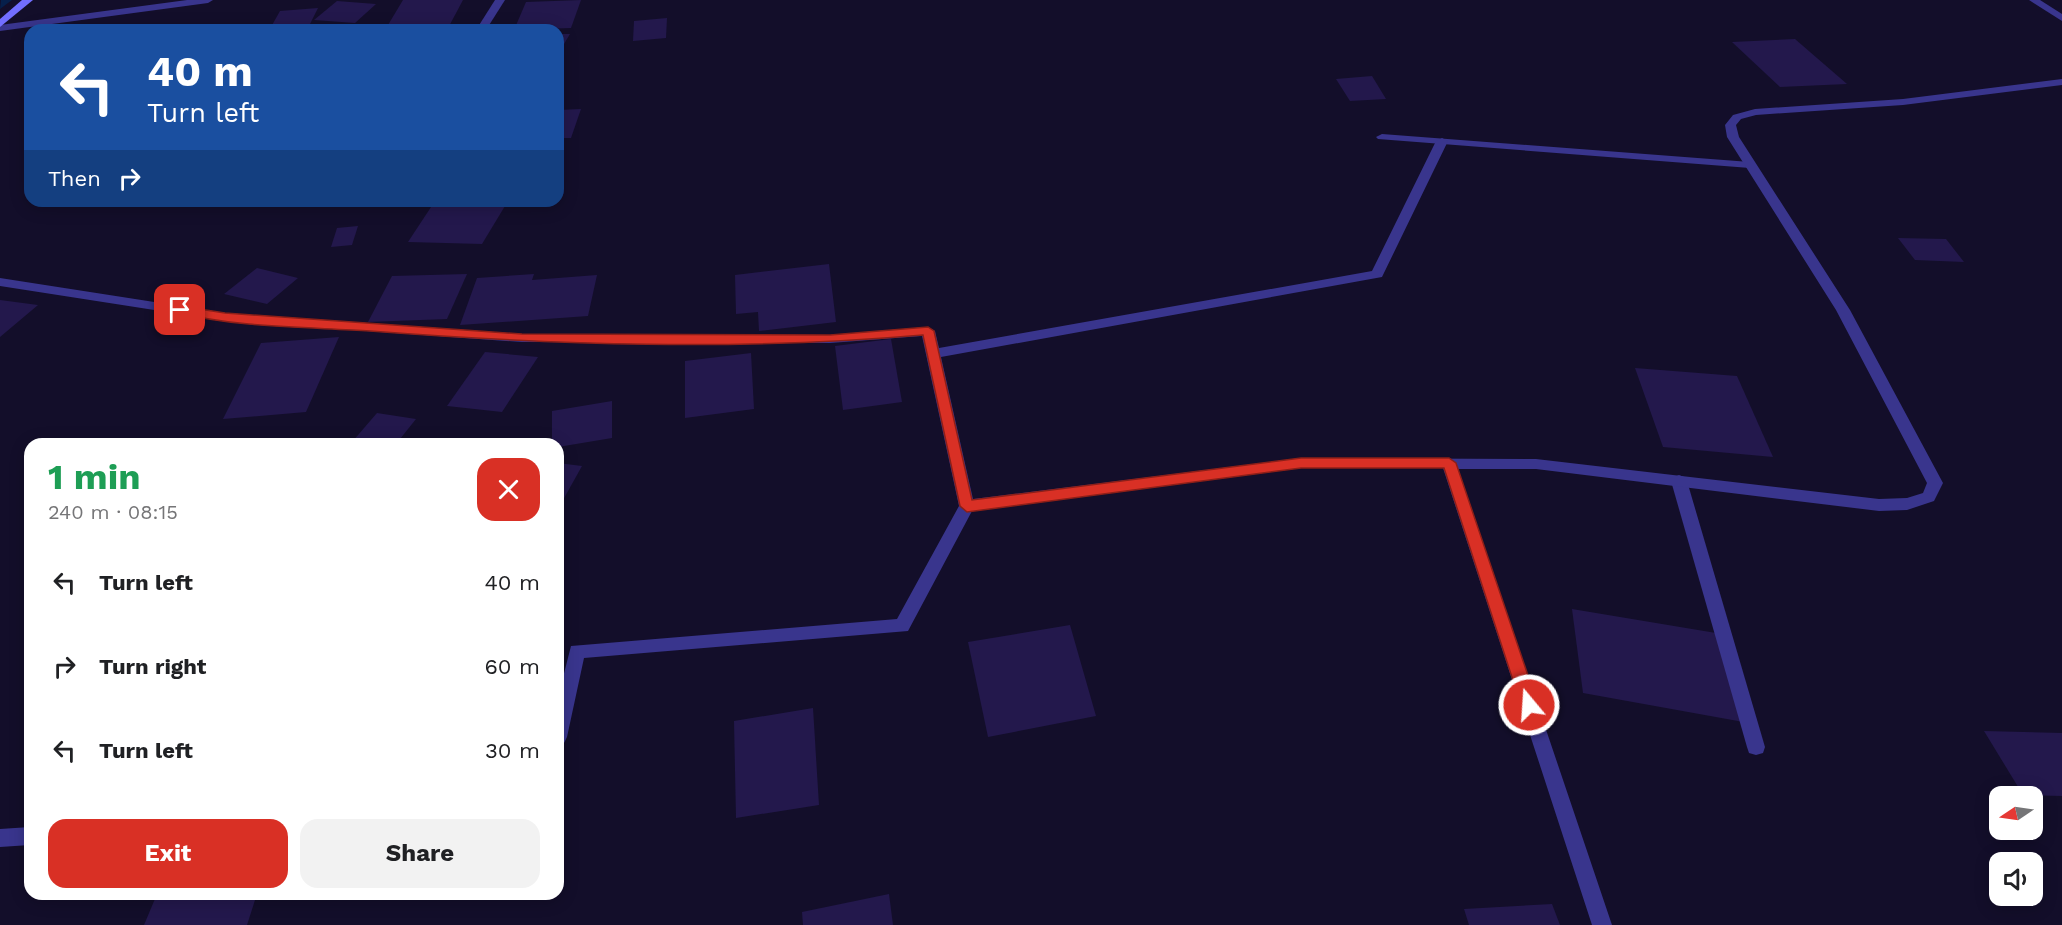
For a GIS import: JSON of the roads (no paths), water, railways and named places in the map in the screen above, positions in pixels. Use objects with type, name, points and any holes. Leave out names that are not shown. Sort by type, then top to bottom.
[{"type":"street","points":[[0,24],[28,0]]},
{"type":"street","points":[[30,24],[207,0]]},
{"type":"street","points":[[485,24],[500,0]]},
{"type":"street","points":[[2034,0],[2062,18]]},
{"type":"street","points":[[0,28],[24,25]]},
{"type":"street","points":[[967,506],[1301,463],[1536,464],[1879,506],[1907,504],[1929,497],[1935,483],[1843,310],[1750,165],[1733,137],[1730,125],[1737,117],[1755,112],[1903,102],[2062,82]]},
{"type":"street","points":[[1382,137],[1750,165]]},
{"type":"street","points":[[933,354],[1377,274],[1442,141]]},
{"type":"street","points":[[0,282],[225,317],[522,338],[830,339],[928,331],[967,506],[902,626],[577,651],[564,710]]},
{"type":"street","points":[[1449,463],[1602,925]]},
{"type":"street","points":[[1679,481],[1756,747]]},
{"type":"street","points":[[0,838],[24,836]]},
{"type":"waterway","points":[[0,6],[7,0]]}]
